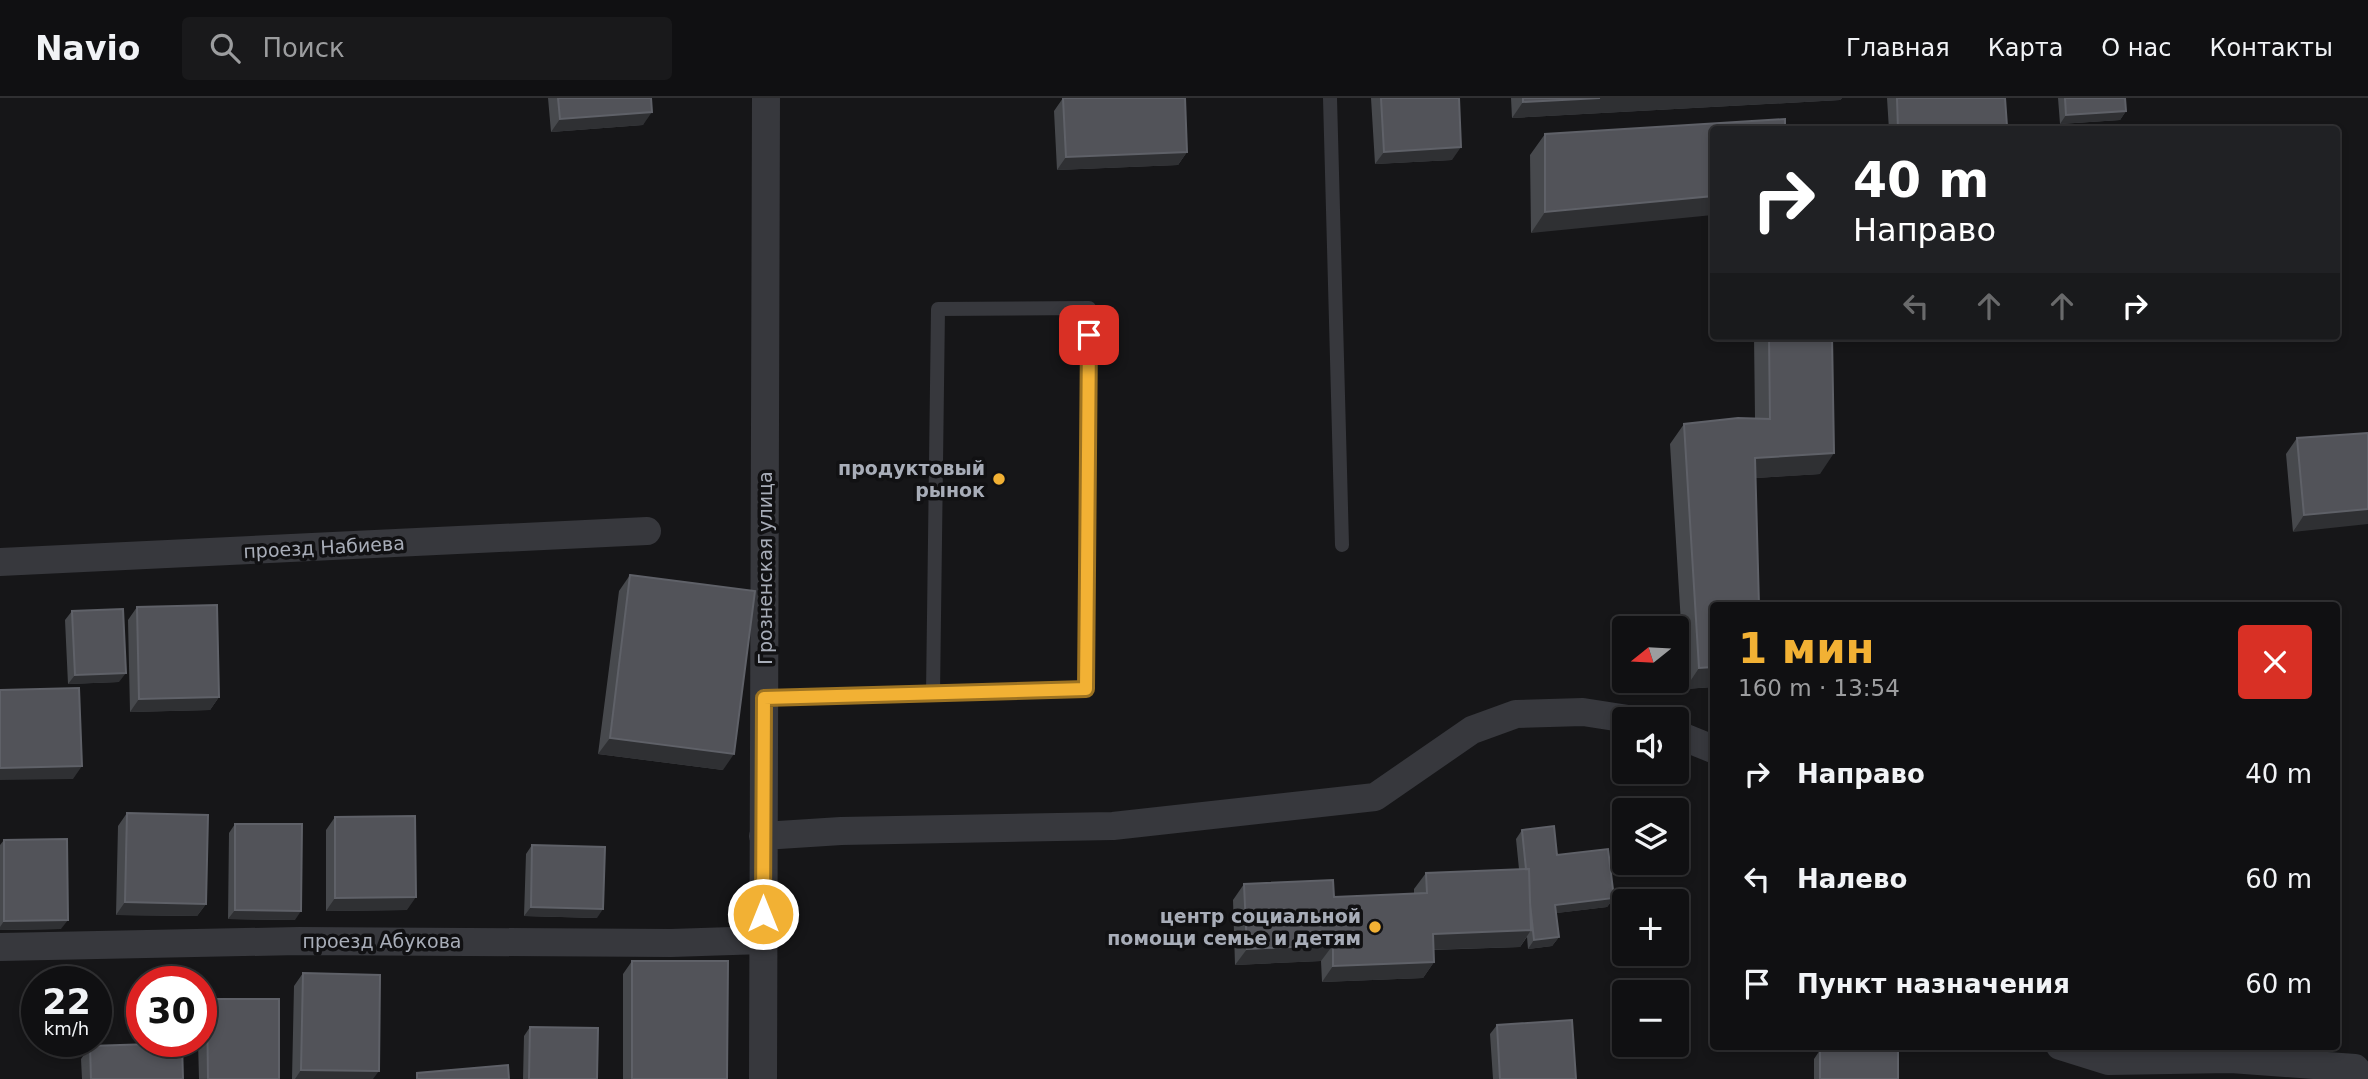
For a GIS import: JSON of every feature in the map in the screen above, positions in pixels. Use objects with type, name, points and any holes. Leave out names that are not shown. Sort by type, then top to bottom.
[{"type":"street","name":"Грозненская улица","points":[[763,1079],[766,98]]},
{"type":"street","name":"проезд Набиева","points":[[0,562],[647,531]]},
{"type":"street","points":[[763,836],[841,831],[1113,826],[1375,797],[1472,730],[1516,714],[1583,712],[1612,717]]},
{"type":"street","points":[[1689,739],[1710,748]]},
{"type":"street","name":"проезд Абукова","points":[[0,947],[299,941],[671,943],[763,940]]},
{"type":"street","points":[[2073,1050],[2108,1061],[2231,1059],[2355,1068],[2365,1079]]},
{"type":"lane","points":[[1329,98],[1342,545]]},
{"type":"lane","points":[[764,698],[933,694],[1086,689],[1089,308],[938,309],[933,694]]},
{"type":"building","points":[[558,98],[651,98],[652,112],[560,119]]},
{"type":"building","points":[[1063,98],[1185,98],[1187,152],[1066,157]]},
{"type":"building","points":[[1381,98],[1459,98],[1461,147],[1384,152]]},
{"type":"building","points":[[1523,98],[1600,98],[1523,102]]},
{"type":"building","points":[[1897,98],[2005,98],[2007,126],[1898,126]]},
{"type":"building","points":[[2065,98],[2125,98],[2126,111],[2066,115]]},
{"type":"building","points":[[1785,119],[1785,126],[1710,126],[1710,196],[1545,212],[1545,134]]},
{"type":"building","points":[[1769,340],[1832,340],[1834,453],[1755,458],[1759,602],[1710,602],[1710,667],[1699,668],[1684,424],[1738,418],[1770,419]]},
{"type":"building","points":[[2368,433],[2368,509],[2304,515],[2297,438]]},
{"type":"building","points":[[630,575],[755,591],[734,754],[610,738]]},
{"type":"building","points":[[217,605],[219,697],[139,699],[137,607]]},
{"type":"building","points":[[123,609],[126,673],[75,675],[72,611]]},
{"type":"building","points":[[79,688],[82,766],[0,768],[0,690]]},
{"type":"building","points":[[127,813],[208,815],[206,904],[125,902]]},
{"type":"building","points":[[415,816],[416,897],[335,898],[335,817]]},
{"type":"building","points":[[235,824],[302,824],[301,911],[235,910]]},
{"type":"building","points":[[1554,826],[1557,855],[1608,849],[1612,898],[1555,905],[1559,937],[1534,940],[1529,869],[1526,869],[1522,830]]},
{"type":"building","points":[[67,839],[68,920],[4,921],[4,840]]},
{"type":"building","points":[[532,845],[605,847],[603,909],[531,907]]},
{"type":"building","points":[[1529,869],[1531,930],[1433,934],[1434,962],[1333,966],[1333,945],[1247,949],[1244,884],[1333,880],[1334,897],[1427,893],[1426,873]]},
{"type":"building","points":[[632,961],[728,961],[727,1079],[632,1079]]},
{"type":"building","points":[[303,973],[380,975],[379,1071],[301,1070]]},
{"type":"building","points":[[217,999],[279,999],[279,1079],[208,1079],[208,1057],[217,1057]]},
{"type":"building","points":[[1572,1020],[1576,1079],[1500,1079],[1497,1025]]},
{"type":"building","points":[[530,1027],[598,1028],[597,1079],[529,1079]]},
{"type":"building","points":[[112,1045],[126,1045],[126,1057],[182,1057],[183,1079],[91,1079],[90,1057],[112,1057]]},
{"type":"building","points":[[1820,1050],[1898,1050],[1898,1079],[1820,1079]]},
{"type":"building","points":[[508,1065],[509,1079],[417,1079],[417,1073]]},
{"type":"place","name":"продуктовый рынок","points":[[999,479]]},
{"type":"place","name":"центр социальной помощи семье и детям","points":[[1375,927]]},
{"type":"route","points":[[763,914],[764,698],[1086,689],[1089,335]]}]
